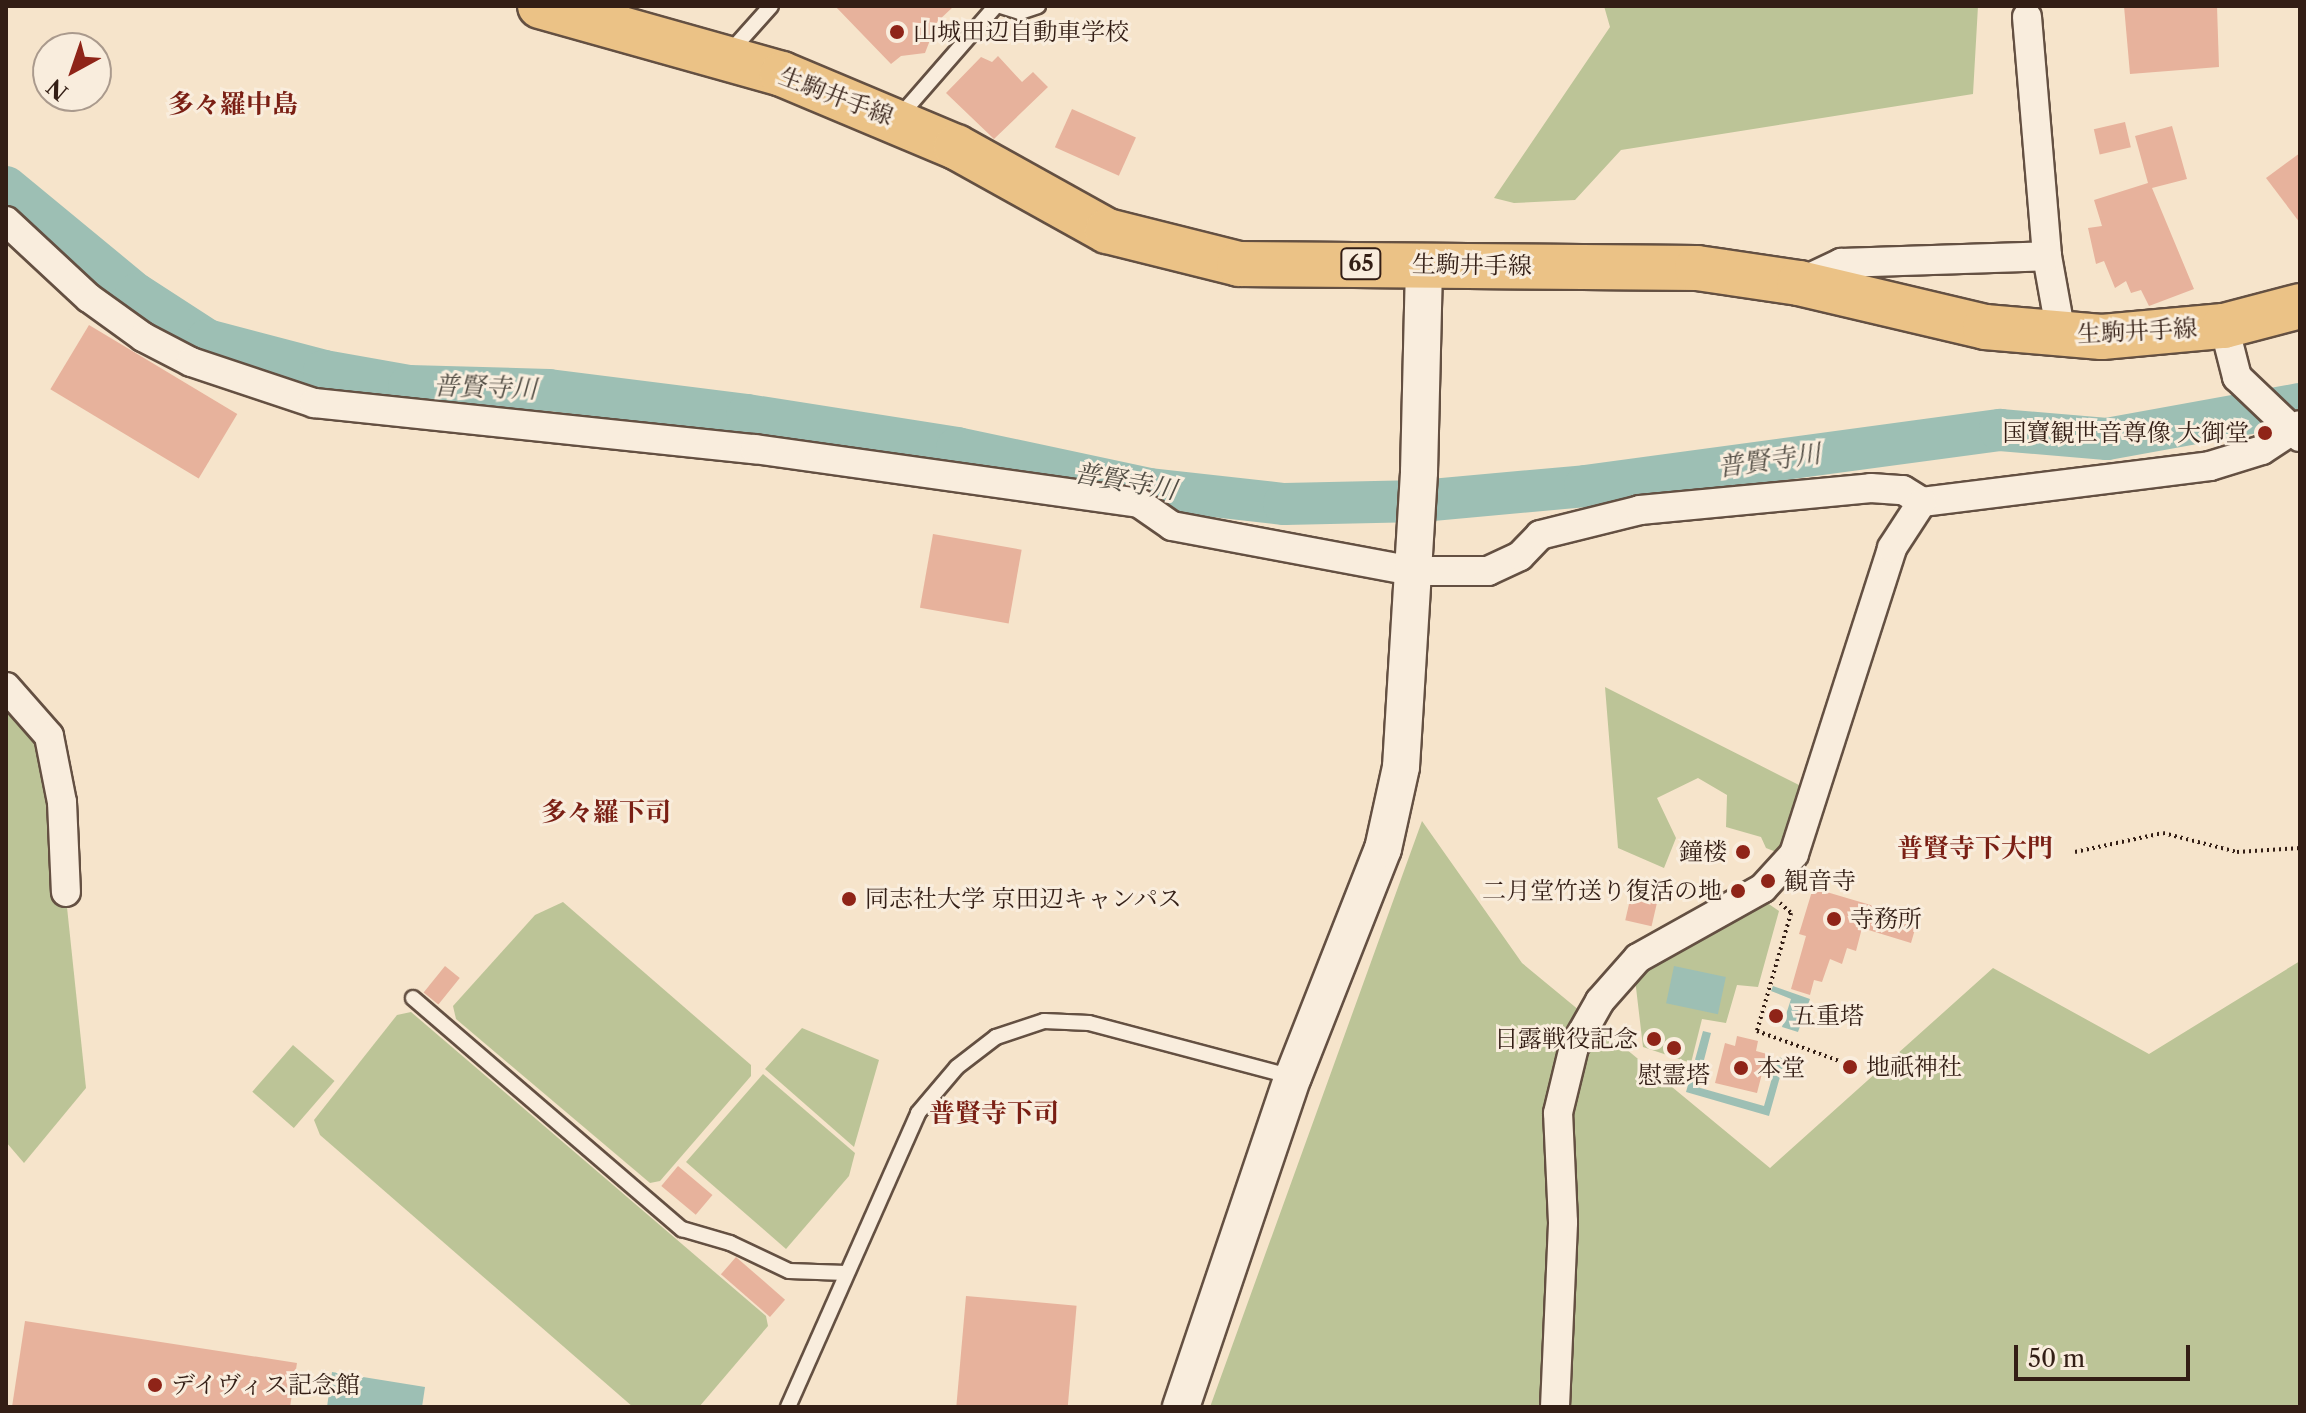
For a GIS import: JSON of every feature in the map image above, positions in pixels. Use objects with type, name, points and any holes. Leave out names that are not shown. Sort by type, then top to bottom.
[{"type":"main road","name":"生駒井手線","points":[[540,6],[726,57],[898,118],[1107,231],[1239,264],[1697,268],[1799,283],[1985,327],[2102,337],[2224,326],[2298,301]]},
{"type":"street","points":[[2027,17],[2047,256],[2061,334]]},
{"type":"street","points":[[6,221],[89,298],[143,337],[191,362],[314,403],[755,449],[1021,485],[1139,503],[1172,526],[1232,540],[1488,571],[1520,556],[1540,535],[1640,510],[1871,488],[1903,490],[1922,502],[2210,466],[2262,450],[2296,430],[2237,377],[2224,326]]},
{"type":"street","points":[[1799,283],[1841,263],[2047,256]]},
{"type":"street","points":[[1181,1407],[1293,1077],[1383,849],[1401,767],[1419,472],[1424,264]]},
{"type":"street","points":[[1555,1407],[1563,1222],[1558,1113],[1574,1047],[1600,1001],[1638,958],[1763,888],[1794,854],[1892,548],[1922,502]]},
{"type":"street","points":[[6,687],[49,736],[62,802],[66,892]]},
{"type":"lane","points":[[726,57],[771,6]]},
{"type":"lane","points":[[898,118],[999,6],[1020,12],[1038,6]]},
{"type":"lane","points":[[413,998],[682,1229],[730,1243],[789,1271],[846,1273]]},
{"type":"lane","points":[[788,1407],[918,1113],[957,1067],[996,1037],[1044,1021],[1089,1023],[1293,1077]]},
{"type":"path","points":[[2075,852],[2163,833],[2237,852],[2300,848]]},
{"type":"path","points":[[1763,888],[1791,913],[1757,1031],[1842,1062]]},
{"type":"green space","points":[[1604,6],[1978,6],[1973,94],[1621,150],[1575,200],[1514,203],[1494,198],[1610,27]]},
{"type":"green space","points":[[6,687],[49,736],[86,1088],[24,1163],[6,1142]]},
{"type":"green space","points":[[1605,687],[1801,786],[1786,856],[1766,848],[1761,837],[1726,827],[1727,795],[1698,778],[1657,798],[1676,838],[1664,868],[1618,848]]},
{"type":"green space","points":[[1422,821],[1522,963],[1770,1168],[1993,968],[2149,1054],[2300,961],[2300,1407],[1210,1407]]},
{"type":"green space","points":[[1763,900],[1779,911],[1758,987],[1737,985],[1726,1023],[1702,1019],[1691,1063],[1643,1047],[1635,979],[1641,969]]},
{"type":"green space","points":[[563,902],[751,1065],[751,1076],[660,1181],[650,1183],[456,1019],[453,1006],[535,915]]},
{"type":"green space","points":[[411,1012],[766,1316],[768,1326],[699,1407],[633,1407],[320,1135],[314,1120],[397,1015]]},
{"type":"green space","points":[[802,1028],[879,1060],[854,1147],[765,1069]]},
{"type":"green space","points":[[293,1045],[335,1081],[294,1128],[252,1092]]},
{"type":"green space","points":[[763,1074],[855,1153],[849,1176],[786,1249],[686,1162]]},
{"type":"water","points":[[1674,966],[1726,977],[1718,1014],[1666,1003]]},
{"type":"water","points":[[1773,986],[1810,999],[1798,1032],[1782,1027],[1791,999],[1771,991]]},
{"type":"water","points":[[1703,1031],[1711,1033],[1697,1087],[1764,1106],[1778,1057],[1785,1059],[1769,1116],[1686,1092]]},
{"type":"water","points":[[332,1372],[425,1387],[422,1407],[327,1407]]},
{"type":"building","name":"山城田辺自動車学校","points":[[835,6],[954,6],[937,22],[925,53],[901,56],[891,64]]},
{"type":"building","points":[[2124,6],[2217,6],[2219,67],[2130,74]]},
{"type":"building","points":[[998,56],[1022,82],[1033,72],[1048,87],[994,139],[946,93],[981,57],[992,62]]},
{"type":"building","points":[[1072,109],[1136,137],[1119,176],[1055,147]]},
{"type":"building","points":[[2125,122],[2131,147],[2100,155],[2094,129]]},
{"type":"building","points":[[2172,126],[2187,179],[2152,188],[2194,289],[2149,306],[2141,290],[2131,293],[2126,281],[2115,288],[2104,261],[2096,264],[2088,228],[2102,226],[2094,200],[2148,183],[2135,136]]},
{"type":"building","points":[[2300,153],[2300,223],[2266,178]]},
{"type":"building","points":[[89,325],[237,414],[199,478],[50,389]]},
{"type":"building","points":[[933,534],[1022,550],[1009,623],[920,608]]},
{"type":"building","points":[[1813,888],[1918,919],[1911,943],[1862,928],[1856,951],[1847,948],[1842,964],[1830,959],[1822,982],[1814,980],[1810,995],[1791,989],[1806,936],[1799,934]]},
{"type":"building","points":[[1632,891],[1658,897],[1652,926],[1625,920]]},
{"type":"building","points":[[445,966],[460,978],[438,1004],[424,992]]},
{"type":"building","name":"本堂","points":[[1737,1036],[1758,1041],[1756,1051],[1767,1054],[1757,1093],[1715,1083],[1725,1043],[1735,1046]]},
{"type":"building","points":[[678,1166],[712,1195],[696,1215],[661,1186]]},
{"type":"building","points":[[736,1257],[785,1300],[770,1317],[721,1274]]},
{"type":"building","points":[[966,1296],[1077,1306],[1068,1407],[956,1407]]},
{"type":"building","name":"デイヴィス記念館","points":[[25,1321],[297,1363],[290,1407],[12,1407]]},
{"type":"waterway","name":"普賢寺川","points":[[6,187],[136,294],[207,340],[324,371],[409,386],[549,390],[747,415],[957,448],[1150,489],[1284,504],[1421,501],[1585,486],[2000,430],[2107,439],[2300,404]]},
{"type":"place","name":"山城田辺自動車学校","points":[[897,32]]},
{"type":"place","name":"国寶観世音尊像 大御堂","points":[[2265,433]]},
{"type":"place","name":"鐘楼","points":[[1743,852]]},
{"type":"place","name":"観音寺","points":[[1768,881]]},
{"type":"place","name":"二月堂竹送り復活の地","points":[[1738,891]]},
{"type":"place","name":"同志社大学 京田辺キャンパス","points":[[849,899]]},
{"type":"place","name":"寺務所","points":[[1834,919]]},
{"type":"place","name":"五重塔","points":[[1776,1016]]},
{"type":"place","name":"日露戦役記念","points":[[1654,1039]]},
{"type":"place","name":"慰霊塔","points":[[1674,1048]]},
{"type":"place","name":"地祇神社","points":[[1850,1067]]},
{"type":"place","name":"本堂","points":[[1741,1068]]},
{"type":"place","name":"デイヴィス記念館","points":[[155,1385]]},
{"type":"district","name":"多々羅中島","points":[[233,105]]},
{"type":"district","name":"多々羅下司","points":[[606,813]]},
{"type":"district","name":"普賢寺下大門","points":[[1975,849]]},
{"type":"district","name":"普賢寺下司","points":[[994,1114]]}]
